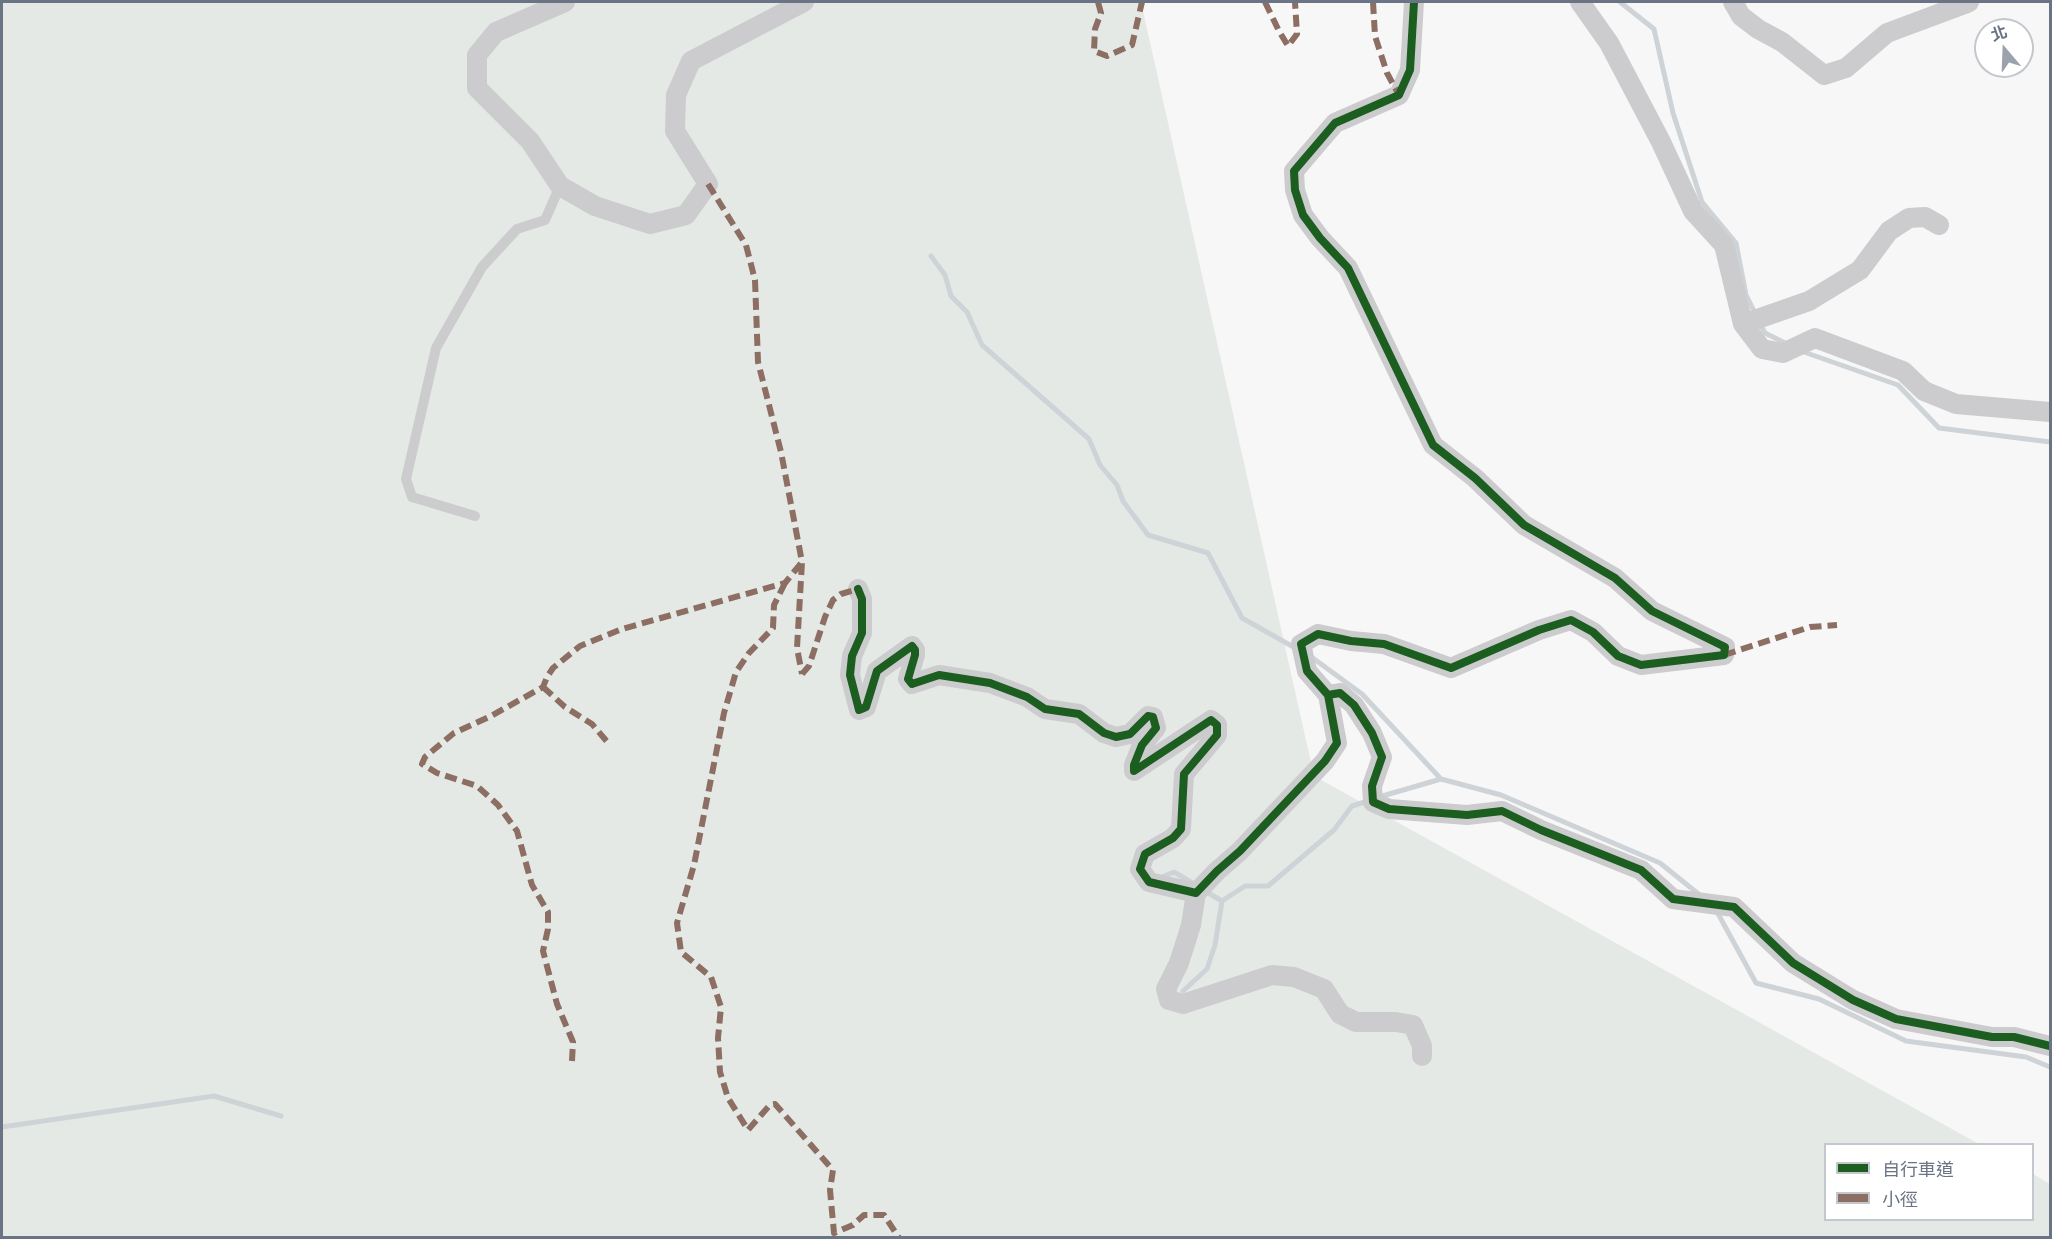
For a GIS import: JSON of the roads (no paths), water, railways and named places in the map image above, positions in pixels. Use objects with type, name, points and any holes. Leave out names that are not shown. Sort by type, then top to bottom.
[{"type":"street","points":[[565,2],[496,32],[477,55],[477,88],[530,141],[560,186],[595,206],[650,224],[686,215],[708,184],[675,131],[676,95],[692,61],[803,2]]},
{"type":"street","points":[[1414,2],[1410,70],[1399,95],[1335,123],[1294,171],[1295,190],[1303,215],[1320,238],[1348,268],[1433,445],[1475,478],[1524,525],[1615,578],[1652,611],[1725,646],[1724,655],[1641,665],[1618,656],[1593,632],[1571,620],[1539,630],[1451,668],[1384,644],[1351,641],[1318,634],[1301,644],[1307,671],[1328,695],[1337,742],[1324,761],[1240,851],[1196,893],[1191,925],[1179,963],[1166,989],[1169,1000],[1183,1004],[1272,975],[1294,977],[1324,989],[1340,1014],[1356,1022],[1396,1022],[1413,1025],[1422,1046],[1422,1056]]},
{"type":"street","points":[[1580,2],[1614,53],[1661,142],[1693,211],[1724,244],[1743,324],[1762,349],[1783,353],[1815,338],[1903,371],[1924,391],[1956,404],[2050,411]]},
{"type":"street","points":[[1733,2],[1741,16],[1758,29],[1782,42],[1824,75],[1846,68],[1887,33],[1969,2]]},
{"type":"street","points":[[1743,324],[1809,301],[1860,270],[1889,231],[1909,218],[1925,218],[1939,225]]},
{"type":"street","points":[[858,589],[862,598],[862,633],[852,656],[850,675],[859,710],[866,707],[877,671],[912,646],[915,655],[908,679],[912,684],[939,675],[990,683],[1026,697],[1045,709],[1079,714],[1104,733],[1116,737],[1130,734],[1148,716],[1153,717],[1156,728],[1142,745],[1134,771],[1211,720],[1217,724],[1217,735],[1184,774],[1181,830],[1173,838],[1145,854],[1140,868],[1149,882],[1196,893]]},
{"type":"street","points":[[1328,695],[1340,693],[1354,705],[1372,733],[1382,757],[1372,786],[1373,802],[1389,809],[1456,814],[1502,811],[1541,830],[1641,870],[1673,899],[1734,907],[1793,963],[1853,1000],[1896,1019],[1992,1037],[2014,1037],[2050,1046]]},
{"type":"lane","points":[[475,516],[412,497],[406,479],[436,348],[482,267],[517,229],[545,220],[560,186]]},
{"type":"waterway","points":[[1620,2],[1654,29],[1673,113],[1702,202],[1736,243],[1746,295],[1756,315]]},
{"type":"waterway","points":[[931,256],[945,275],[951,296],[967,312],[982,345],[1089,439],[1100,465],[1117,485],[1123,501],[1148,535],[1208,553],[1242,618],[1297,649]]},
{"type":"waterway","points":[[1760,324],[1765,333],[1787,344]]},
{"type":"waterway","points":[[1801,351],[1898,385],[1939,428],[2050,442]]},
{"type":"waterway","points":[[1310,656],[1362,694],[1441,779],[1501,795],[1660,863],[1701,896]]},
{"type":"waterway","points":[[1379,797],[1441,779]]},
{"type":"waterway","points":[[1183,991],[1207,969],[1215,945],[1222,901],[1245,886],[1268,886],[1334,830],[1352,806],[1368,801]]},
{"type":"waterway","points":[[1162,877],[1174,872],[1194,884]]},
{"type":"waterway","points":[[1205,891],[1222,901]]},
{"type":"waterway","points":[[1716,910],[1756,983],[1819,999],[1906,1041],[2026,1057],[2050,1067]]},
{"type":"waterway","points":[[2,1127],[214,1096],[281,1116]]}]
